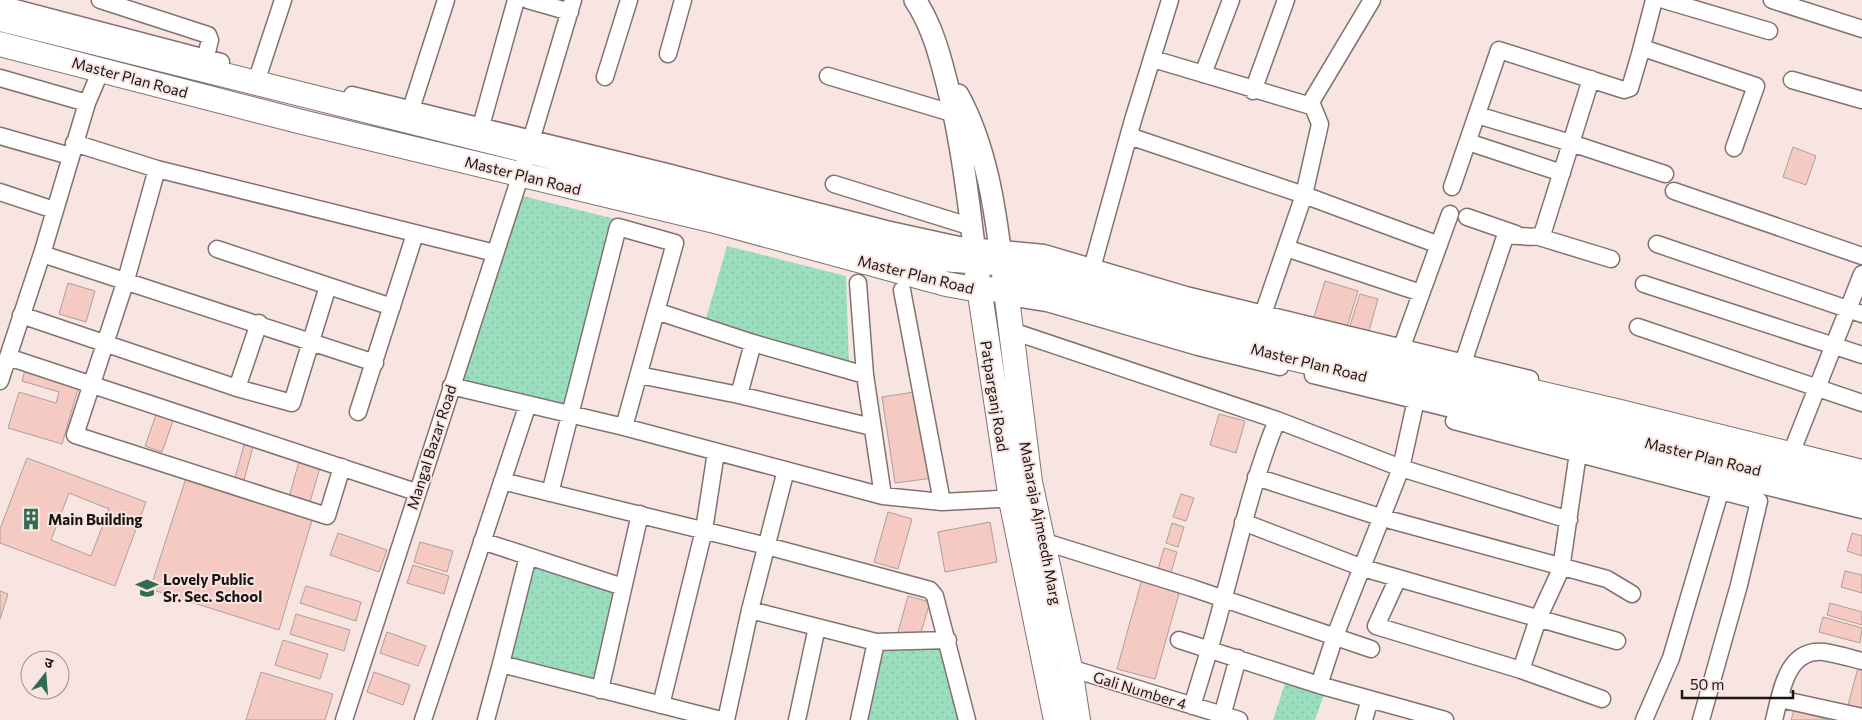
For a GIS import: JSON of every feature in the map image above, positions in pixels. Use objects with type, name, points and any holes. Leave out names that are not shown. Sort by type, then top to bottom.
[{"type":"main road","name":"Master Plan Road","points":[[0,19],[204,64],[531,145],[942,259],[974,245],[1001,257],[1242,324],[1620,412],[1862,472]]},
{"type":"main road","name":"Master Plan Road","points":[[0,44],[312,124],[711,220],[946,284],[979,290],[1008,292],[1033,288],[1291,358],[1555,419],[1862,496]]},
{"type":"main road","name":"Patparganj Road","points":[[974,245],[979,290],[1022,498],[1056,720]]},
{"type":"main road","name":"Maharaja Ajmeedh Marg","points":[[1001,257],[1008,292],[1012,331],[1022,498],[1042,541],[1070,668],[1078,720]]},
{"type":"street","points":[[100,0],[208,35],[210,40],[204,64]]},
{"type":"street","points":[[259,73],[283,0]]},
{"type":"street","points":[[412,109],[446,0]]},
{"type":"street","points":[[482,126],[516,0]]},
{"type":"street","points":[[528,0],[571,6]]},
{"type":"street","points":[[606,77],[630,0]]},
{"type":"street","points":[[668,54],[683,0]]},
{"type":"street","name":"Patparganj Road","points":[[915,0],[922,10],[944,70],[955,114],[974,245]]},
{"type":"street","points":[[1092,268],[1170,0]]},
{"type":"street","points":[[1203,74],[1231,0]]},
{"type":"street","points":[[1253,91],[1286,0]]},
{"type":"street","points":[[1311,106],[1311,102],[1372,0]]},
{"type":"street","points":[[1452,187],[1498,50],[1628,90],[1634,79],[1654,0]]},
{"type":"street","points":[[1664,0],[1769,31]]},
{"type":"street","points":[[1772,0],[1862,29]]},
{"type":"street","points":[[0,4],[204,64],[259,73],[482,126],[531,145]]},
{"type":"street","name":"Mangal Bazar Road","points":[[344,720],[416,492],[531,145],[571,6]]},
{"type":"street","points":[[1640,54],[1646,49],[1650,50],[1756,86],[1734,148]]},
{"type":"street","points":[[1153,59],[1253,91],[1311,106],[1318,116],[1320,124],[1304,195],[1263,314]]},
{"type":"street","points":[[0,381],[42,254],[87,103],[101,70]]},
{"type":"street","name":"Patparganj Road","points":[[944,70],[976,130],[1001,257]]},
{"type":"street","points":[[828,76],[955,114]]},
{"type":"street","points":[[0,78],[87,103]]},
{"type":"street","points":[[1539,237],[1544,232],[1591,79]]},
{"type":"street","points":[[1792,80],[1862,100]]},
{"type":"street","points":[[1477,115],[1665,174]]},
{"type":"street","points":[[0,136],[157,169],[495,253]]},
{"type":"street","points":[[1129,136],[1304,195],[1439,245]]},
{"type":"street","points":[[1468,142],[1562,173]]},
{"type":"street","points":[[157,169],[126,280],[75,435],[327,516],[342,467]]},
{"type":"street","points":[[834,184],[974,245]]},
{"type":"street","points":[[1674,191],[1862,256]]},
{"type":"street","points":[[0,192],[54,210]]},
{"type":"street","points":[[1401,349],[1450,214]]},
{"type":"street","points":[[1467,217],[1516,234],[1539,237],[1611,259]]},
{"type":"street","points":[[550,493],[572,414],[618,227],[675,244],[624,427]]},
{"type":"street","points":[[358,412],[415,234]]},
{"type":"street","points":[[1463,363],[1505,237],[1516,234]]},
{"type":"street","points":[[1657,244],[1856,311]]},
{"type":"street","points":[[1286,248],[1421,293]]},
{"type":"street","points":[[217,249],[392,307]]},
{"type":"street","points":[[42,254],[259,323],[375,363]]},
{"type":"street","points":[[1001,257],[1044,254],[1263,314],[1862,463]]},
{"type":"street","points":[[1794,446],[1834,346],[1856,311],[1862,274]]},
{"type":"street","points":[[858,283],[865,375],[883,496]]},
{"type":"street","points":[[1644,284],[1862,356]]},
{"type":"street","points":[[21,315],[238,388],[292,403],[328,286]]},
{"type":"street","points":[[902,290],[942,502]]},
{"type":"street","points":[[1008,292],[1415,405],[1578,453],[1759,501],[1739,585],[1701,720]]},
{"type":"street","points":[[656,311],[753,343],[865,375]]},
{"type":"street","points":[[238,388],[259,323]]},
{"type":"street","points":[[1638,327],[1862,403]]},
{"type":"street","points":[[1012,331],[1277,420],[1401,468],[1569,520]]},
{"type":"street","points":[[738,395],[753,343]]},
{"type":"street","points":[[8,357],[416,492]]},
{"type":"street","points":[[639,375],[738,395],[872,427]]},
{"type":"street","points":[[451,386],[624,427],[883,496],[942,502],[1022,498]]},
{"type":"street","points":[[423,720],[528,404]]},
{"type":"street","points":[[1319,685],[1335,636],[1383,518],[1401,468],[1415,405]]},
{"type":"street","points":[[1415,405],[1862,510]]},
{"type":"street","points":[[1192,706],[1224,599],[1242,522],[1277,420]]},
{"type":"street","points":[[661,705],[704,530],[716,452]]},
{"type":"street","points":[[1522,670],[1538,619],[1561,569],[1578,453]]},
{"type":"street","points":[[726,720],[750,610],[786,470]]},
{"type":"street","points":[[1256,477],[1383,518],[1561,569],[1607,580],[1632,594]]},
{"type":"street","points":[[502,481],[767,546],[930,590],[935,596],[948,640],[967,720]]},
{"type":"street","points":[[1644,720],[1671,658],[1720,492]]},
{"type":"street","points":[[600,690],[640,514]]},
{"type":"street","points":[[1242,522],[1363,568],[1617,641]]},
{"type":"street","points":[[482,541],[623,587]]},
{"type":"street","points":[[1042,541],[1372,649]]},
{"type":"street","points":[[486,720],[528,556]]},
{"type":"street","points":[[1398,578],[1376,626],[1522,670],[1602,699]]},
{"type":"street","points":[[750,610],[876,642],[948,640]]},
{"type":"street","points":[[797,720],[817,627]]},
{"type":"street","points":[[1179,640],[1209,648],[1319,685],[1445,720]]},
{"type":"street","points":[[859,720],[876,642]]},
{"type":"street","points":[[1774,720],[1788,670],[1806,656],[1823,652],[1862,661]]},
{"type":"street","points":[[1222,716],[1238,658]]},
{"type":"street","points":[[501,664],[721,720]]},
{"type":"street","name":"Gali Number 4","points":[[1070,668],[1239,720]]},
{"type":"street","points":[[1364,720],[1370,699]]},
{"type":"street","points":[[1780,699],[1862,717]]},
{"type":"green space","points":[[515,194],[619,220],[571,414],[451,386]]},
{"type":"green space","points":[[727,246],[846,276],[849,364],[703,329]]},
{"type":"green space","points":[[535,565],[617,591],[595,683],[507,662]]},
{"type":"green space","points":[[878,644],[952,645],[967,720],[865,720]]},
{"type":"green space","points":[[1286,680],[1325,692],[1315,720],[1273,720]]},
{"type":"building","points":[[1793,147],[1816,156],[1806,185],[1783,177]]},
{"type":"building","points":[[1325,281],[1358,291],[1346,330],[1313,320]]},
{"type":"building","points":[[68,283],[95,291],[86,322],[59,314]]},
{"type":"building","points":[[1360,294],[1378,299],[1368,334],[1349,329]]},
{"type":"building","points":[[26,366],[80,382],[62,444],[8,428],[19,392],[56,403],[59,392],[22,381]]},
{"type":"building","points":[[921,391],[933,478],[895,483],[882,397]]},
{"type":"building","points":[[157,412],[174,418],[162,452],[145,446]]},
{"type":"building","points":[[1219,414],[1245,421],[1236,453],[1210,445]]},
{"type":"building","points":[[244,445],[253,447],[244,480],[235,478]]},
{"type":"building","name":"Main Building","points":[[27,458],[146,502],[115,586],[0,543],[0,529]],"holes":[[[69,493],[109,509],[91,556],[51,540]]]},
{"type":"building","points":[[300,458],[321,464],[310,502],[289,497]]},
{"type":"building","points":[[186,478],[312,520],[279,630],[150,589]]},
{"type":"building","points":[[1181,494],[1194,498],[1186,521],[1173,517]]},
{"type":"building","points":[[888,512],[912,519],[898,569],[874,562]]},
{"type":"building","points":[[990,522],[997,562],[945,572],[938,532]]},
{"type":"building","points":[[1172,523],[1184,527],[1178,547],[1166,543]]},
{"type":"building","points":[[338,533],[387,550],[379,572],[330,555]]},
{"type":"building","points":[[1852,533],[1862,536],[1862,556],[1847,551]]},
{"type":"building","points":[[420,542],[453,551],[447,572],[414,562]]},
{"type":"building","points":[[1164,548],[1177,552],[1170,576],[1157,573]]},
{"type":"building","points":[[413,565],[449,576],[444,594],[407,583]]},
{"type":"building","points":[[1845,571],[1862,575],[1862,593],[1841,587]]},
{"type":"building","points":[[1142,579],[1180,590],[1155,679],[1117,669]]},
{"type":"building","points":[[306,586],[361,602],[356,621],[300,603]]},
{"type":"building","points":[[0,591],[8,594],[0,619]]},
{"type":"building","points":[[908,596],[930,602],[919,639],[898,632]]},
{"type":"building","points":[[1830,603],[1862,612],[1862,625],[1827,615]]},
{"type":"building","points":[[296,614],[350,630],[344,651],[290,634]]},
{"type":"building","points":[[1823,617],[1862,628],[1860,643],[1819,632]]},
{"type":"building","points":[[387,632],[426,646],[418,666],[380,653]]},
{"type":"building","points":[[283,640],[328,654],[320,679],[275,665]]},
{"type":"building","points":[[1858,668],[1862,670],[1862,709],[1848,705]]},
{"type":"building","points":[[261,672],[333,694],[325,720],[246,720]]},
{"type":"building","points":[[374,672],[410,685],[403,705],[367,692]]},
{"type":"building","points":[[1794,710],[1829,720],[1791,720]]},
{"type":"place","name":"Main Building","points":[[31,519]]},
{"type":"place","name":"Lovely Public Sr. Sec. School","points":[[147,588]]}]
